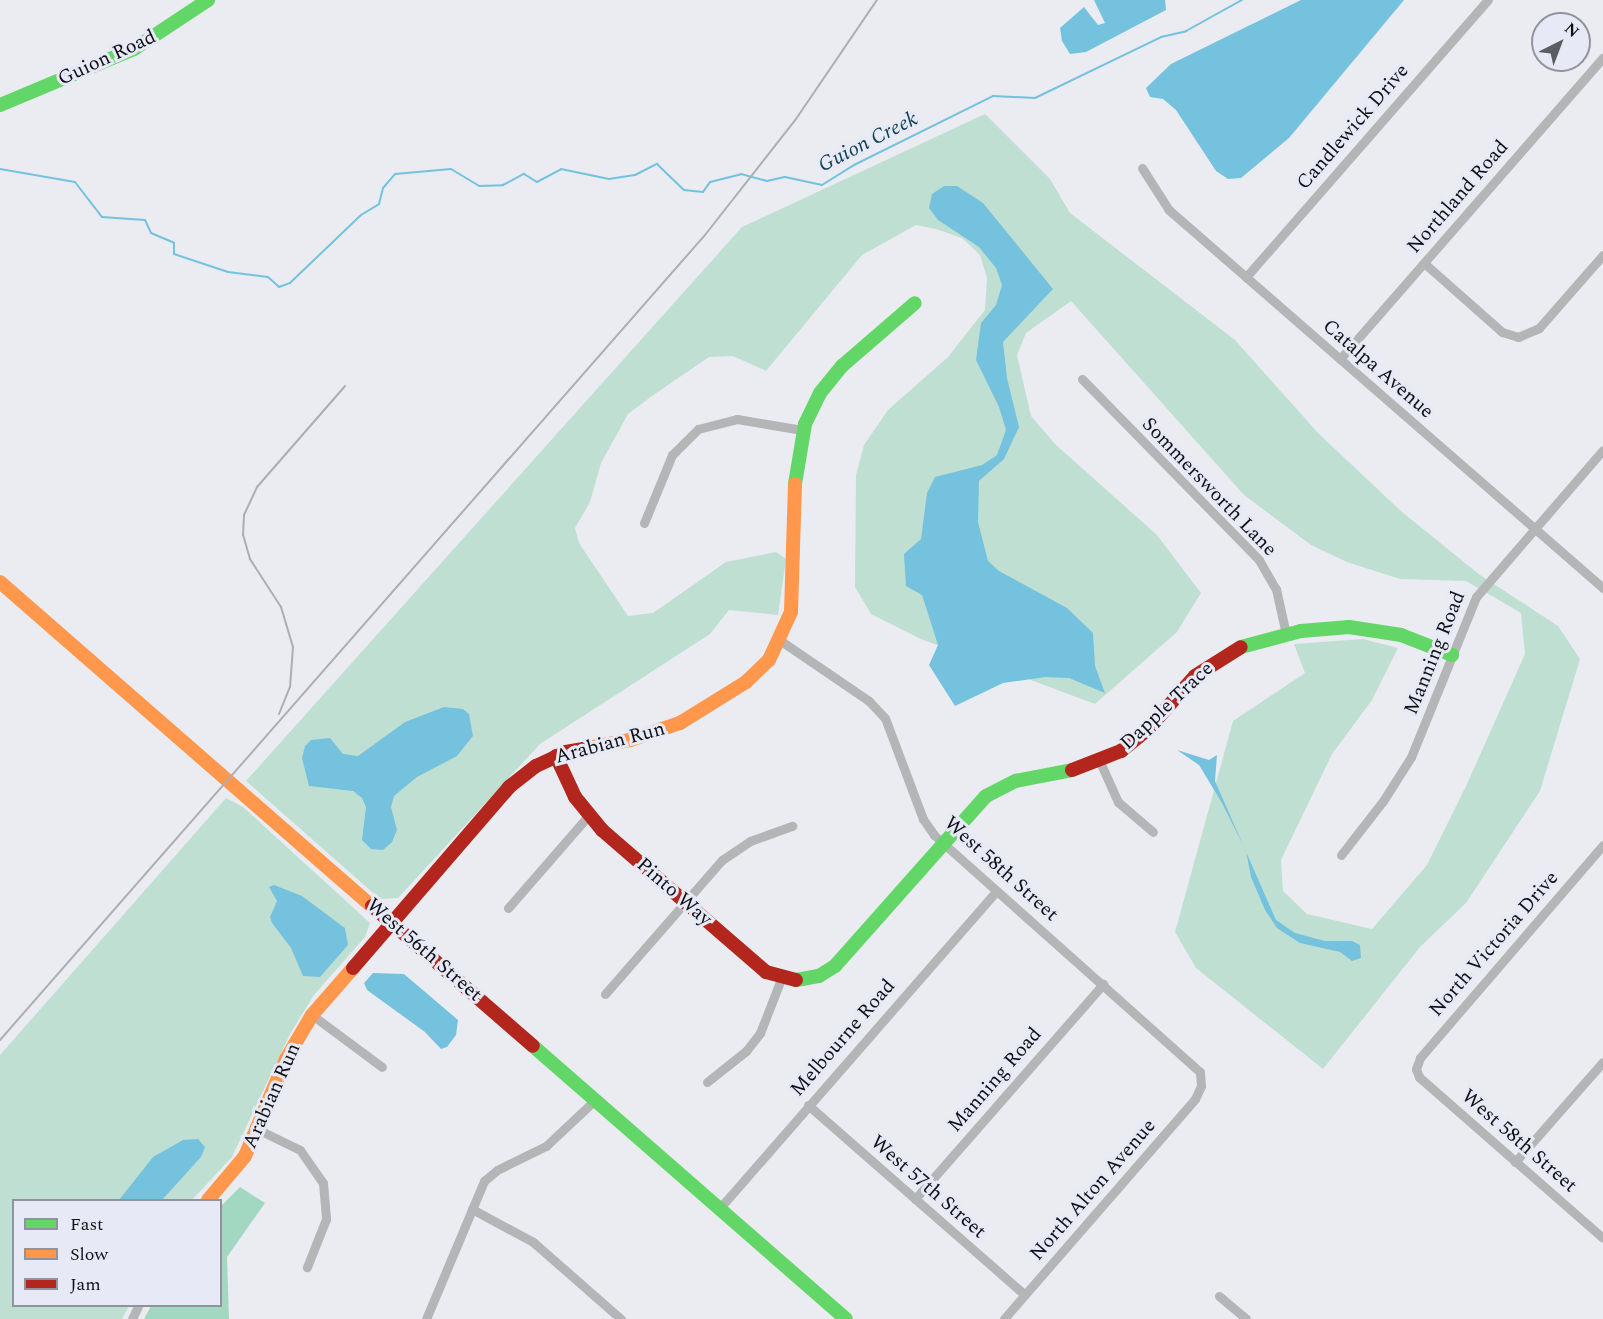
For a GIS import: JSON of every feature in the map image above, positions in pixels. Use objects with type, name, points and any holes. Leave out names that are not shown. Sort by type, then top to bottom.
[{"type":"street","name":"Guion Road","points":[[0,105],[134,49],[208,0]]},
{"type":"street","name":"Candlewick Drive","points":[[1246,277],[1488,0]]},
{"type":"street","name":"Northland Road","points":[[1340,360],[1603,58]]},
{"type":"street","name":"Catalpa Avenue","points":[[1142,168],[1169,210],[1603,588]]},
{"type":"street","points":[[1424,263],[1511,336],[1524,337],[1536,331],[1603,255]]},
{"type":"street","name":"Arabian Run","points":[[209,1199],[239,1165],[286,1059],[312,1016],[504,792],[526,772],[556,756],[630,741],[680,723],[749,680],[782,641],[793,597],[795,468],[802,430],[816,400],[837,372],[872,337],[915,303]]},
{"type":"street","name":"Sommersworth Lane","points":[[1082,379],[1259,560],[1276,589],[1286,634]]},
{"type":"street","points":[[644,524],[672,455],[698,429],[737,419],[802,430]]},
{"type":"street","name":"Manning Road","points":[[1341,855],[1383,801],[1411,757],[1480,592],[1603,450]]},
{"type":"street","name":"West 56th Street","points":[[0,582],[846,1319]]},
{"type":"street","name":"Dapple Trace","points":[[781,979],[812,979],[832,968],[976,805],[1000,788],[1100,762],[1142,734],[1210,664],[1248,643],[1286,634],[1338,627],[1368,628],[1401,635],[1452,655]]},
{"type":"street","name":"West 58th Street","points":[[782,641],[878,709],[891,728],[923,819],[943,843],[1194,1064],[1202,1081]]},
{"type":"street","name":"Pinto Way","points":[[556,756],[574,796],[588,816],[766,972],[781,979]]},
{"type":"street","points":[[1100,762],[1118,802],[1153,832]]},
{"type":"street","points":[[507,908],[588,816]]},
{"type":"street","points":[[605,994],[684,902],[734,850],[792,826]]},
{"type":"street","name":"North Victoria Drive","points":[[1416,1069],[1420,1058],[1603,845]]},
{"type":"street","name":"Melbourne Road","points":[[719,1209],[996,891]]},
{"type":"street","points":[[707,1082],[746,1051],[760,1033],[781,979]]},
{"type":"street","name":"Manning Road","points":[[915,1199],[1103,984]]},
{"type":"street","points":[[312,1016],[382,1067]]},
{"type":"street","points":[[1515,1162],[1603,1062]]},
{"type":"street","name":"West 58th Street","points":[[1416,1069],[1419,1077],[1603,1238]]},
{"type":"street","name":"North Alton Avenue","points":[[1004,1319],[1196,1099],[1202,1081]]},
{"type":"street","points":[[426,1319],[471,1209],[489,1177],[546,1146],[594,1101]]},
{"type":"street","name":"West 57th Street","points":[[808,1106],[1025,1295]]},
{"type":"street","points":[[256,1129],[300,1150],[323,1183],[326,1219],[307,1267]]},
{"type":"street","points":[[471,1209],[533,1242],[621,1319]]},
{"type":"street","points":[[1219,1296],[1246,1319]]},
{"type":"green space","points":[[985,114],[1050,179],[1070,213],[1235,340],[1319,434],[1402,512],[1480,575],[1558,626],[1580,659],[1540,791],[1466,903],[1420,947],[1323,1069],[1196,968],[1175,932],[1233,721],[1305,673],[1294,644],[1363,639],[1398,648],[1372,700],[1332,754],[1281,860],[1283,891],[1307,914],[1372,929],[1427,865],[1467,784],[1525,654],[1521,613],[1466,581],[1400,579],[1347,562],[1311,545],[1244,495],[1071,301],[1026,333],[1017,355],[1031,416],[1055,444],[1157,535],[1201,593],[1177,632],[1095,704],[921,639],[871,614],[855,587],[856,475],[864,445],[888,410],[948,357],[985,310],[987,278],[980,255],[962,238],[936,229],[916,225],[862,255],[766,371],[733,356],[709,357],[652,396],[628,414],[601,463],[590,502],[575,528],[579,543],[628,616],[653,613],[726,562],[776,552],[786,559],[778,615],[729,610],[710,634],[540,744],[398,898],[380,899],[246,781],[742,227]]},
{"type":"green space","points":[[226,798],[243,807],[370,923],[365,937],[314,995],[290,1034],[232,1157],[193,1199],[12,1199],[12,1307],[128,1307],[122,1319],[0,1319],[0,1055]]},
{"type":"green space","points":[[240,1187],[265,1203],[227,1257],[229,1319],[144,1319],[150,1307],[222,1307],[222,1205]]},
{"type":"water","points":[[1094,0],[1165,0],[1166,10],[1086,52],[1070,54],[1062,41],[1060,28],[1084,7],[1098,25],[1105,23]]},
{"type":"water","points":[[1301,0],[1404,0],[1289,138],[1241,178],[1228,179],[1216,171],[1176,110],[1163,99],[1150,97],[1146,88],[1171,64]]},
{"type":"water","points":[[944,186],[957,186],[983,203],[1053,289],[1003,342],[1007,378],[1019,427],[1004,459],[979,481],[978,522],[988,561],[999,571],[1067,608],[1093,633],[1095,666],[1105,693],[1069,678],[1045,677],[1003,683],[955,706],[929,665],[938,645],[922,595],[906,586],[904,554],[921,539],[927,493],[935,477],[982,465],[997,455],[1006,430],[999,407],[976,360],[981,323],[996,305],[1002,285],[996,268],[979,247],[938,220],[929,208],[932,194]]},
{"type":"water","points":[[444,707],[463,709],[469,714],[473,736],[457,756],[417,777],[394,796],[391,807],[397,830],[392,842],[383,850],[371,849],[362,840],[366,807],[362,798],[353,791],[309,786],[302,758],[305,746],[311,740],[330,738],[343,754],[358,756],[405,722]]},
{"type":"water","points":[[1177,750],[1209,760],[1217,755],[1215,781],[1244,846],[1199,765]]},
{"type":"water","points":[[1246,852],[1276,920],[1295,933],[1325,941],[1352,941],[1360,945],[1361,958],[1352,961],[1340,952],[1300,943],[1277,928],[1265,910],[1251,877]]},
{"type":"water","points":[[274,885],[302,896],[345,928],[348,945],[320,977],[303,976],[291,948],[272,923],[270,917],[277,901],[269,887]]},
{"type":"water","points":[[373,973],[404,974],[458,1020],[456,1035],[447,1047],[441,1049],[425,1032],[367,990],[364,983]]},
{"type":"water","points":[[198,1139],[205,1147],[201,1157],[163,1199],[120,1199],[153,1157],[183,1140]]},
{"type":"waterway","name":"Guion Creek","points":[[0,169],[75,182],[102,217],[145,220],[151,233],[174,243],[174,254],[228,272],[268,277],[279,287],[290,283],[361,215],[379,204],[383,188],[395,174],[451,169],[479,186],[503,185],[524,174],[537,182],[561,169],[609,179],[635,175],[657,164],[684,190],[703,192],[710,182],[741,174],[767,181],[785,177],[822,185],[854,165],[993,96],[1035,98],[1161,37],[1186,31],[1242,0]]},
{"type":"railway","points":[[0,1040],[705,235],[796,119],[877,0]]},
{"type":"railway","points":[[279,714],[290,687],[293,647],[281,607],[250,559],[243,535],[244,515],[257,487],[345,386]]},
{"type":"traffic: fast","points":[[0,105],[134,49],[208,0]]},
{"type":"traffic: fast","points":[[795,484],[805,424],[820,393],[842,366],[915,303]]},
{"type":"traffic: fast","points":[[1241,647],[1301,631],[1349,627],[1401,635],[1452,655]]},
{"type":"traffic: fast","points":[[796,980],[819,976],[835,966],[986,796],[1016,781],[1072,770]]},
{"type":"traffic: fast","points":[[533,1046],[846,1319]]},
{"type":"traffic: slow","points":[[588,748],[630,740],[680,723],[746,682],[769,660],[791,612],[795,484]]},
{"type":"traffic: slow","points":[[0,582],[372,906]]},
{"type":"traffic: slow","points":[[209,1199],[245,1156],[286,1059],[312,1015],[353,968]]},
{"type":"traffic: jam","points":[[1072,770],[1121,751],[1148,729],[1195,676],[1241,647]]},
{"type":"traffic: jam","points":[[353,968],[509,787],[536,766],[566,752],[588,748]]},
{"type":"traffic: jam","points":[[556,756],[575,797],[602,830],[766,972],[796,980]]},
{"type":"traffic: jam","points":[[372,906],[533,1046]]}]
